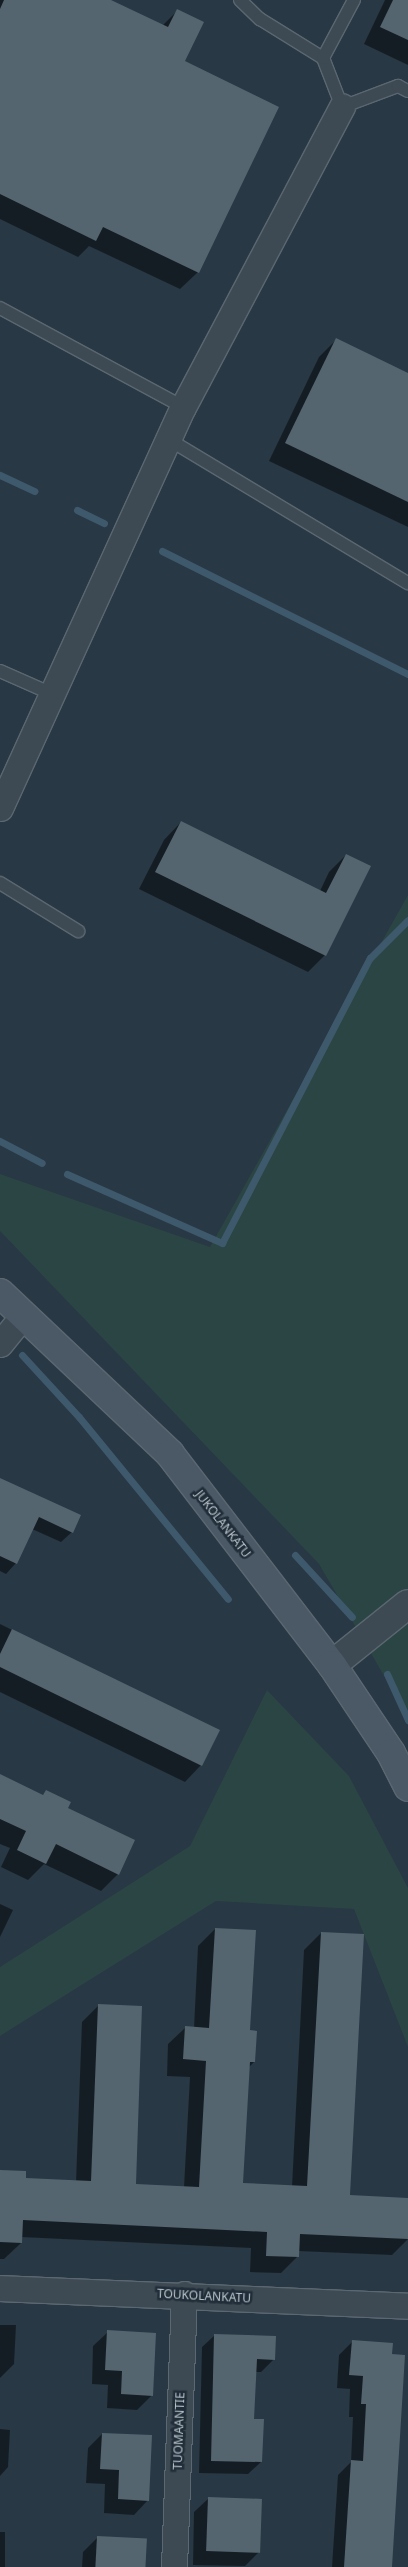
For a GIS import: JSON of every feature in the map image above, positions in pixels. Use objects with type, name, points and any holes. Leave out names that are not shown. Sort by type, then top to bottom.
[{"type":"main road","name":"JUKOLANKATU","points":[[0,1293],[170,1454],[332,1665],[391,1753],[408,1787]]},
{"type":"street","points":[[0,808],[183,407],[342,107]]},
{"type":"street","points":[[0,1344],[24,1314]]},
{"type":"street","points":[[332,1665],[408,1604]]},
{"type":"street","name":"TOUKOLANKATU","points":[[0,2288],[184,2294],[408,2306]]},
{"type":"street","name":"TUOMAANTIE","points":[[174,2567],[184,2294]]},
{"type":"lane","points":[[240,0],[260,19],[323,58],[342,107],[398,86],[408,91]]},
{"type":"lane","points":[[323,58],[354,0]]},
{"type":"lane","points":[[0,308],[183,407]]},
{"type":"lane","points":[[168,439],[408,582]]},
{"type":"lane","points":[[0,671],[52,694]]},
{"type":"lane","points":[[0,883],[78,931]]},
{"type":"green space","points":[[408,895],[408,1717],[319,1564],[0,1231],[0,1174],[210,1247]]},
{"type":"green space","points":[[267,1690],[349,1776],[408,1888],[408,2047],[354,1909],[216,1901],[0,2036],[0,1967],[190,1846]]},
{"type":"building","points":[[4,0],[111,0],[168,27],[177,9],[204,22],[185,61],[279,107],[199,273],[103,227],[96,241],[0,194],[0,9]]},
{"type":"building","points":[[393,0],[408,0],[408,40],[380,27]]},
{"type":"building","points":[[336,338],[408,373],[408,502],[285,443]]},
{"type":"building","points":[[181,821],[326,893],[346,854],[371,866],[326,956],[155,872]]},
{"type":"building","points":[[0,1478],[81,1515],[73,1533],[39,1517],[17,1564],[0,1556]]},
{"type":"building","points":[[12,1629],[220,1730],[202,1766],[0,1667],[0,1654]]},
{"type":"building","points":[[0,1774],[43,1795],[46,1790],[71,1802],[68,1808],[135,1840],[119,1875],[56,1844],[46,1864],[17,1850],[26,1831],[0,1819]]},
{"type":"building","points":[[215,1928],[256,1930],[250,2030],[257,2031],[255,2062],[250,2062],[243,2183],[307,2186],[321,1932],[364,1934],[350,2195],[408,2198],[408,2239],[300,2234],[299,2257],[266,2256],[267,2232],[23,2220],[22,2243],[0,2242],[0,2170],[26,2171],[26,2178],[91,2181],[98,2004],[142,2006],[136,2184],[199,2187],[206,2061],[183,2059],[185,2026],[209,2028]]},
{"type":"building","points":[[107,2330],[156,2333],[153,2396],[121,2394],[122,2371],[105,2370]]},
{"type":"building","points":[[214,2334],[276,2336],[275,2360],[257,2359],[254,2419],[264,2419],[262,2462],[211,2461]]},
{"type":"building","points":[[352,2340],[393,2343],[392,2354],[405,2355],[392,2567],[344,2567],[351,2460],[363,2461],[366,2404],[361,2404],[363,2376],[349,2375]]},
{"type":"building","points":[[102,2433],[152,2435],[149,2501],[118,2499],[119,2470],[100,2469]]},
{"type":"building","points":[[208,2497],[262,2499],[260,2553],[206,2551]]},
{"type":"building","points":[[97,2536],[147,2539],[145,2567],[95,2567]]},
{"type":"waterway","points":[[0,475],[35,491]]},
{"type":"waterway","points":[[77,510],[104,523]]},
{"type":"waterway","points":[[162,551],[408,674]]},
{"type":"waterway","points":[[67,1174],[222,1243],[370,958],[408,920]]},
{"type":"waterway","points":[[0,1141],[42,1163]]},
{"type":"waterway","points":[[22,1355],[79,1417],[228,1599]]},
{"type":"waterway","points":[[295,1555],[352,1617]]},
{"type":"waterway","points":[[387,1674],[408,1720]]}]
